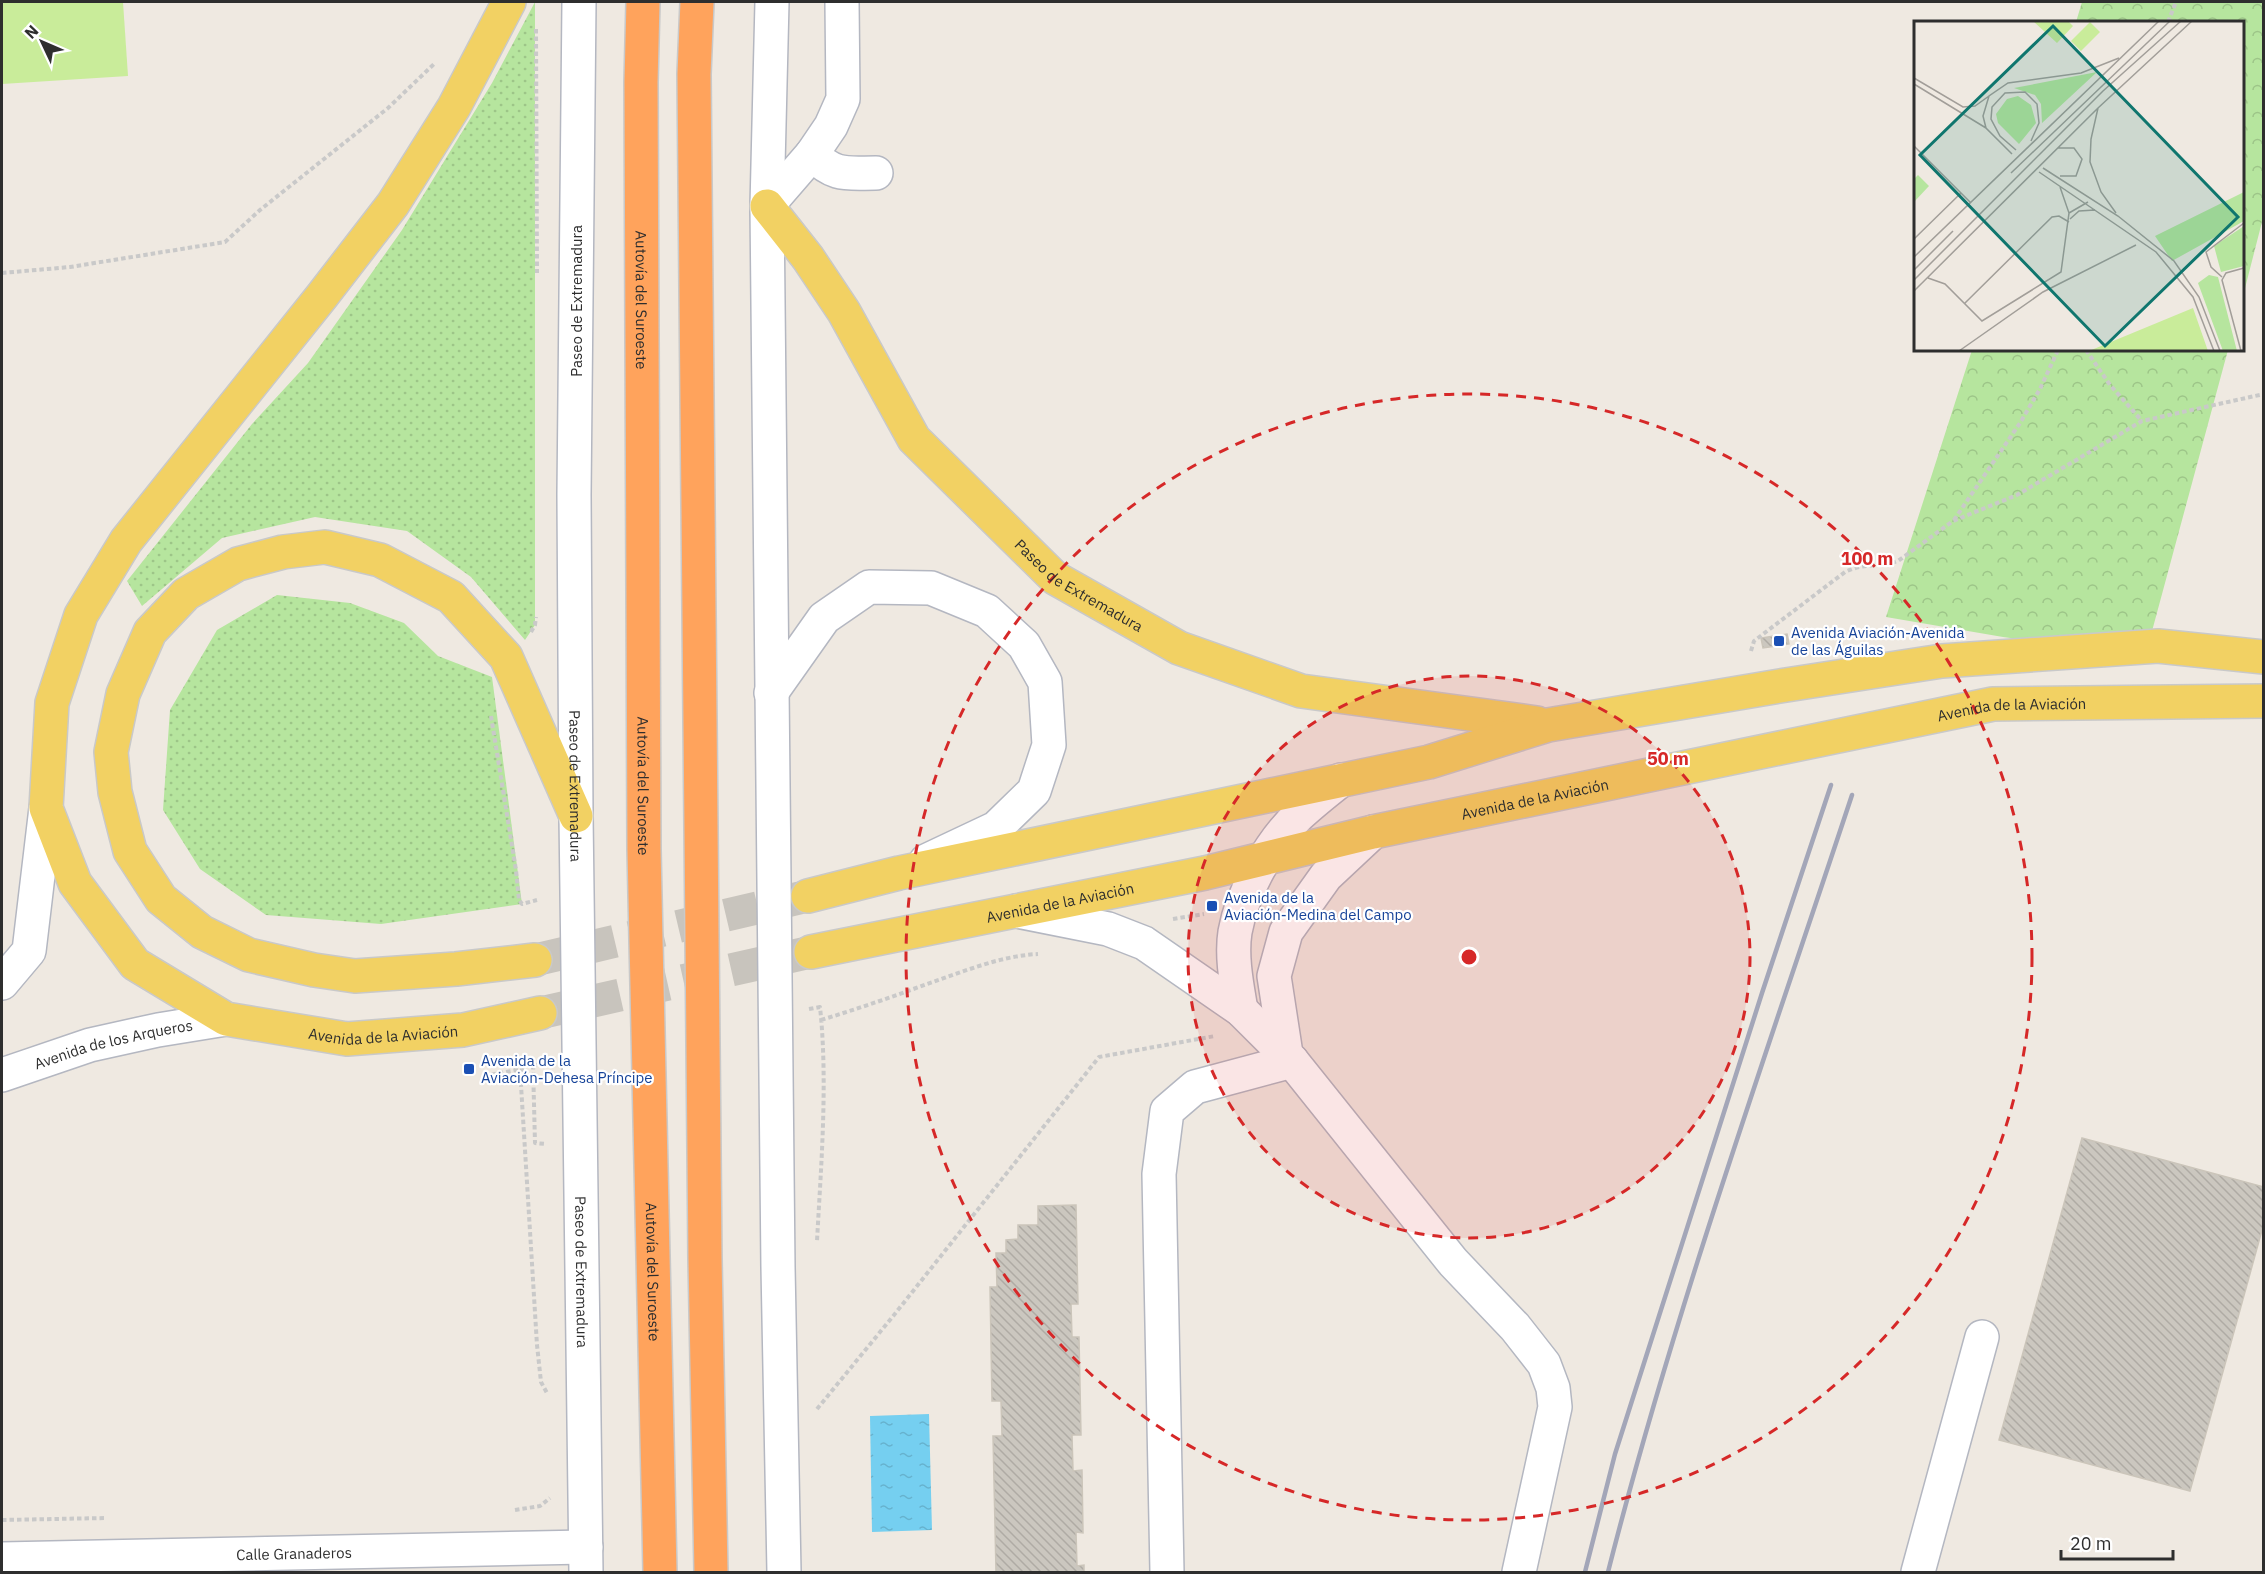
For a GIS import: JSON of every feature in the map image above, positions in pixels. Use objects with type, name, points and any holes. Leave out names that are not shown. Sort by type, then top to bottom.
[{"type":"highway","name":"Autovía del Suroeste","points":[[643,2],[641,106],[644,850],[660,1572]]},
{"type":"highway","points":[[697,2],[694,74],[704,1235],[711,1572]]},
{"type":"main road","points":[[226,1019],[135,964],[75,883],[46,808],[52,703],[81,615],[126,541],[393,204],[454,107],[508,2]]},
{"type":"main road","name":"Paseo de Extremadura","points":[[767,206],[808,258],[844,312],[914,439],[1055,578],[1179,648],[1301,691],[1548,725]]},
{"type":"main road","points":[[535,960],[456,969],[355,976],[315,970],[249,955],[202,932],[161,899],[130,850],[115,792],[111,752],[123,694],[150,632],[186,594],[238,564],[283,552],[326,548],[380,560],[450,597],[506,657],[576,816]]},
{"type":"main road","points":[[808,896],[899,873],[1429,762],[1548,725],[1942,661],[2158,646],[2264,657]]},
{"type":"main road","name":"Avenida de la Aviación","points":[[811,952],[1205,873],[1373,832],[1993,704],[2264,701]]},
{"type":"main road","name":"Avenida de la Aviación","points":[[226,1019],[347,1039],[463,1030],[540,1013]]},
{"type":"street","name":"Paseo de Extremadura","points":[[579,2],[574,495],[586,1560]]},
{"type":"street","points":[[772,2],[767,206],[778,1267],[784,1572]]},
{"type":"street","points":[[767,206],[812,154],[831,126],[843,99],[842,2]]},
{"type":"street","points":[[812,154],[824,166],[836,172],[876,174]]},
{"type":"street","points":[[771,693],[824,618],[869,587],[931,588],[987,611],[1024,645],[1045,682],[1049,746],[1034,791],[996,828],[899,873]]},
{"type":"street","points":[[1241,1010],[1235,976],[1235,933],[1248,888],[1264,859],[1297,817],[1341,780]]},
{"type":"street","points":[[2,983],[29,951],[46,808]]},
{"type":"street","points":[[1289,1058],[1274,976],[1286,932],[1326,876],[1373,832]]},
{"type":"street","points":[[1017,911],[1108,929],[1144,943],[1241,1010],[1289,1058],[1453,1262],[1515,1327],[1544,1364],[1553,1388],[1555,1407],[1519,1572]]},
{"type":"street","name":"Avenida de los Arqueros","points":[[2,1075],[90,1045],[158,1030],[226,1019]]},
{"type":"street","points":[[1167,1572],[1159,1174],[1167,1112],[1195,1087],[1289,1058]]},
{"type":"street","points":[[1918,1572],[1982,1337]]},
{"type":"street","name":"Calle Granaderos","points":[[2,1558],[474,1562],[586,1560]]},
{"type":"path","points":[[2168,21],[2176,2]]},
{"type":"path","points":[[2,273],[70,267],[225,242],[260,210],[388,108],[421,76]]},
{"type":"path","points":[[1953,521],[2020,423],[2040,390],[2058,351]]},
{"type":"path","points":[[2087,351],[2110,385],[2142,421]]},
{"type":"path","points":[[1751,651],[1754,641],[1845,573],[1858,566],[1899,561],[1953,521],[2017,495],[2122,435],[2142,421],[2264,394]]},
{"type":"path","points":[[490,711],[519,900],[522,904],[537,900]]},
{"type":"path","points":[[1144,943],[1160,921],[1205,914]]},
{"type":"path","points":[[821,1020],[979,966],[1040,953]]},
{"type":"path","points":[[808,1009],[820,1008],[821,1020],[822,1109],[816,1252]]},
{"type":"path","points":[[812,1414],[902,1306],[1099,1057],[1216,1036]]},
{"type":"path","points":[[484,1076],[535,1065],[535,1143],[550,1144]]},
{"type":"path","points":[[522,1069],[523,1142],[537,1345],[541,1382],[552,1402]]},
{"type":"path","points":[[512,1510],[540,1506],[552,1496],[554,1490]]},
{"type":"path","points":[[2,1520],[108,1518]]},
{"type":"green space","points":[[2,2],[123,2],[128,76],[2,84]]},
{"type":"green space","points":[[535,2],[535,625],[525,640],[471,577],[407,531],[315,517],[222,538],[142,606],[127,581],[252,424],[308,363],[402,230],[492,83]]},
{"type":"green space","points":[[2082,2],[2263,2],[2263,218],[2244,292],[2244,21],[2076,21]]},
{"type":"green space","points":[[1972,351],[2228,351],[2145,657],[2003,637],[1886,617]]},
{"type":"green space","points":[[277,595],[350,603],[404,623],[438,656],[492,677],[522,904],[381,924],[266,915],[200,869],[163,810],[170,710],[217,630]]},
{"type":"water","points":[[929,1414],[932,1530],[872,1532],[870,1416]]},
{"type":"building","points":[[1787,634],[1789,644],[1763,648],[1761,638]]},
{"type":"building","points":[[2082,1138],[2264,1187],[2264,1223],[2190,1491],[1999,1440]]},
{"type":"building","points":[[1076,1205],[1078,1304],[1071,1304],[1072,1337],[1079,1337],[1081,1435],[1072,1435],[1073,1471],[1082,1470],[1083,1533],[1076,1532],[1077,1566],[1084,1565],[1084,1572],[996,1572],[993,1436],[1002,1436],[1001,1401],[992,1401],[990,1287],[997,1287],[996,1253],[1006,1253],[1006,1240],[1018,1239],[1018,1225],[1038,1225],[1038,1206]]},
{"type":"tunnel","points":[[535,960],[808,896]]},
{"type":"tunnel","points":[[540,1013],[811,952]]},
{"type":"railway","points":[[1585,1572],[1615,1454],[1831,785]]},
{"type":"railway","points":[[1608,1572],[1634,1474],[1692,1278],[1852,795]]},
{"type":"place","name":"Avenida Aviación-Avenida de las Águilas","points":[[1779,641]]},
{"type":"place","name":"Avenida de la Aviación-Medina del Campo","points":[[1212,906]]},
{"type":"place","name":"Avenida de la Aviación-Dehesa Príncipe","points":[[469,1069]]}]
